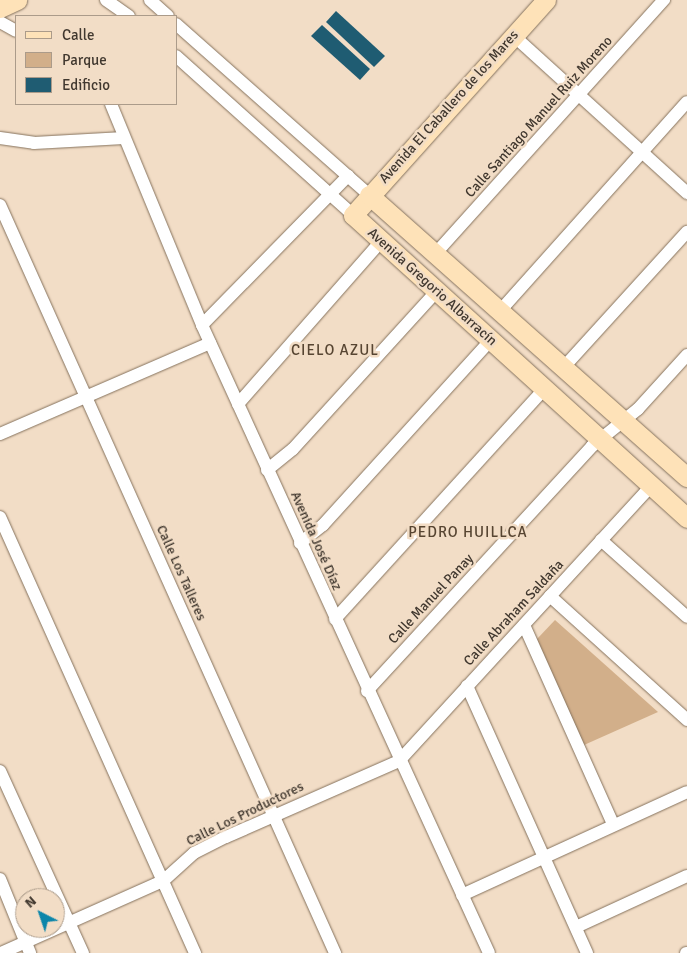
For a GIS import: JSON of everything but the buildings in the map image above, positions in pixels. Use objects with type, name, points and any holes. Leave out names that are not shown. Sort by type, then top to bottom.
[{"type":"street","points":[[0,8],[17,0]]},
{"type":"street","points":[[106,0],[128,15]]},
{"type":"street","name":"Avenida El Caballero de los Mares","points":[[353,215],[546,0]]},
{"type":"street","name":"Calle Santiago Manuel Ruiz Moreno","points":[[436,254],[664,0]]},
{"type":"street","points":[[152,8],[166,15]]},
{"type":"street","points":[[0,22],[15,30]]},
{"type":"street","name":"Avenida Gregorio Albarracín","points":[[178,26],[687,477]]},
{"type":"street","points":[[514,36],[687,193]]},
{"type":"street","name":"Avenida Gregorio Albarracín","points":[[178,58],[687,518]]},
{"type":"street","points":[[500,311],[687,102]]},
{"type":"street","name":"Avenida José Díaz","points":[[111,105],[210,343],[399,761],[489,953]]},
{"type":"street","points":[[0,138],[34,143],[124,138]]},
{"type":"street","points":[[202,325],[348,176]]},
{"type":"street","name":"Calle Los Talleres","points":[[0,205],[335,953]]},
{"type":"street","points":[[564,367],[687,232]]},
{"type":"street","points":[[238,404],[381,241]]},
{"type":"street","points":[[268,470],[293,449],[437,291]]},
{"type":"street","points":[[300,543],[323,525],[491,340]]},
{"type":"street","points":[[0,434],[210,343]]},
{"type":"street","name":"Calle Manuel Panay","points":[[367,691],[600,440],[623,420],[687,356]]},
{"type":"street","points":[[335,619],[544,389]]},
{"type":"street","name":"Calle Abraham Saldaña","points":[[399,761],[651,486]]},
{"type":"street","points":[[0,516],[195,953]]},
{"type":"street","points":[[601,540],[687,617]]},
{"type":"street","points":[[550,596],[687,720]]},
{"type":"street","points":[[524,625],[614,824]]},
{"type":"street","points":[[467,686],[587,953]]},
{"type":"street","name":"Calle Los Productores","points":[[0,953],[27,948],[70,923],[163,881],[194,853],[272,815],[399,761]]},
{"type":"street","points":[[0,771],[83,953]]},
{"type":"street","points":[[462,895],[687,792]]},
{"type":"street","points":[[576,927],[687,876]]},
{"type":"street","points":[[0,879],[27,948]]},
{"type":"green space","points":[[555,620],[658,712],[584,745],[537,639]]},
{"type":"district","name":"CIELO AZUL","points":[[335,351]]},
{"type":"district","name":"PEDRO HUILLCA","points":[[468,533]]}]
